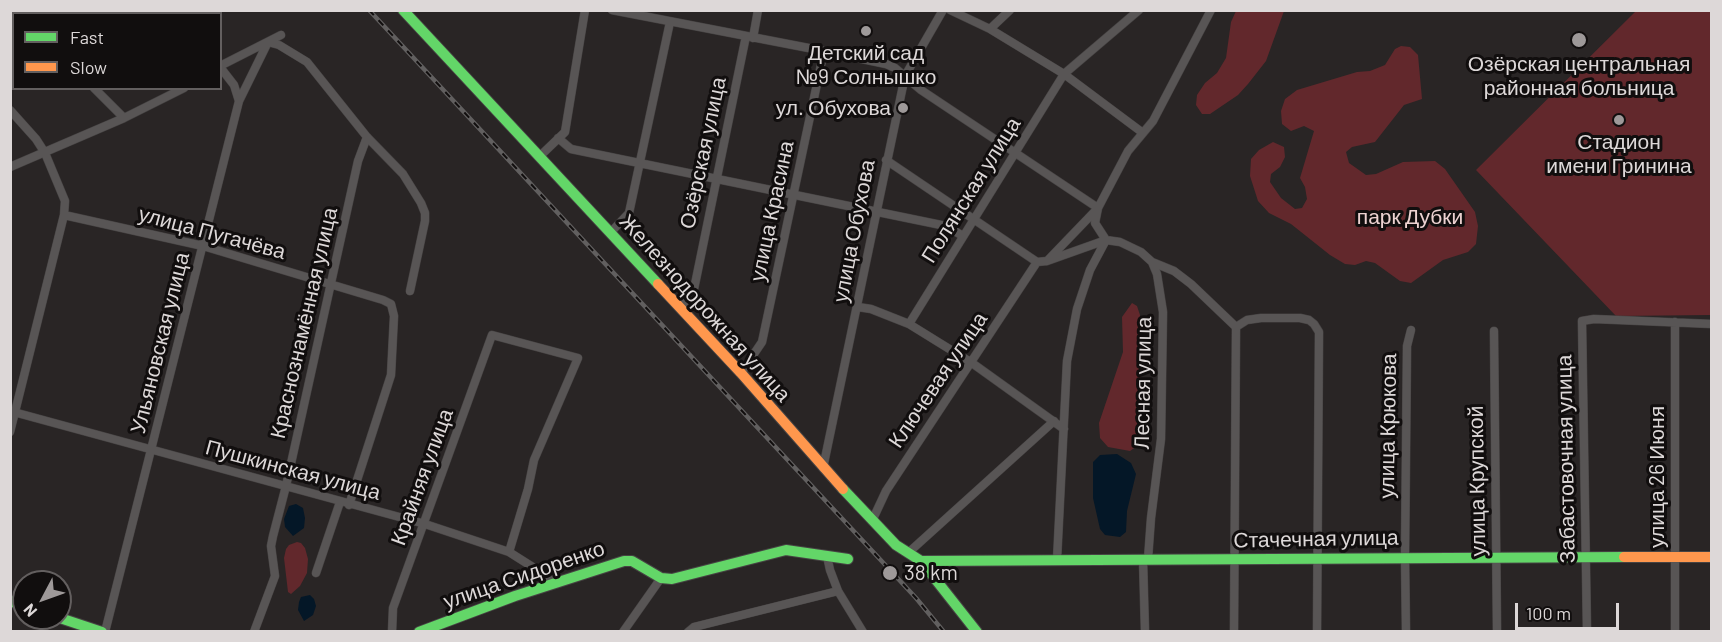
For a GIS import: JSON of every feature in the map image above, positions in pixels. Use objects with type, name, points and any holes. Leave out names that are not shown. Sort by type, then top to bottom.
[{"type":"street","name":"Железнодорожная улица","points":[[403,10],[741,373],[872,521],[896,545],[921,561],[977,632]]},
{"type":"street","points":[[539,157],[565,132],[585,10]]},
{"type":"street","points":[[612,10],[886,64],[921,90],[1098,208]]},
{"type":"street","name":"Озёрская улица","points":[[680,307],[693,294],[716,179],[749,37],[758,10]]},
{"type":"street","name":"улица Обухова","points":[[823,468],[905,76],[944,10]]},
{"type":"street","points":[[950,10],[990,29],[1064,74],[1143,133]]},
{"type":"street","points":[[990,29],[1010,10]]},
{"type":"street","name":"Полянская улица","points":[[909,324],[1064,74],[1138,10]]},
{"type":"street","points":[[1047,261],[1098,208],[1128,151],[1153,121],[1211,10]]},
{"type":"street","points":[[610,233],[629,213],[670,22]]},
{"type":"street","points":[[222,66],[281,35]]},
{"type":"street","points":[[268,42],[279,45],[307,62],[368,136],[403,174],[425,213],[410,291]]},
{"type":"street","name":"Ульяновская улица","points":[[104,632],[238,101],[268,42]]},
{"type":"street","name":"улица Красина","points":[[741,373],[762,342],[824,51]]},
{"type":"street","points":[[222,70],[234,85],[238,101]]},
{"type":"street","points":[[96,90],[124,118]]},
{"type":"street","points":[[10,167],[124,118],[179,90]]},
{"type":"street","points":[[10,110],[36,139],[45,153],[63,192],[64,215],[13,411],[10,432]]},
{"type":"street","name":"Краснознамённая улица","points":[[254,632],[275,576],[273,536],[332,286],[358,161],[368,136]]},
{"type":"street","points":[[558,138],[571,149],[946,226],[963,236]]},
{"type":"street","points":[[886,160],[1037,261],[1047,261],[1106,240],[1120,242],[1141,252],[1152,262],[1174,271],[1191,284],[1236,327],[1234,632]]},
{"type":"street","points":[[1098,208],[1095,223],[1106,240]]},
{"type":"street","name":"улица Пугачёва","points":[[64,215],[203,246],[391,304],[393,309],[391,375],[345,504]]},
{"type":"street","points":[[1057,560],[1067,361],[1077,309],[1090,270],[1106,240]]},
{"type":"street","name":"Ключевая улица","points":[[872,521],[886,491],[1037,261]]},
{"type":"street","name":"Лесная улица","points":[[1145,632],[1146,559],[1161,439],[1163,312],[1157,274],[1152,262]]},
{"type":"street","points":[[858,307],[871,309],[909,324],[972,363],[1064,429]]},
{"type":"street","points":[[1236,327],[1248,320],[1261,318],[1300,318],[1309,320],[1319,332],[1317,632]]},
{"type":"street","name":"Забастовочная улица","points":[[1587,632],[1582,321],[1594,319],[1675,322]]},
{"type":"street","points":[[1675,322],[1712,324]]},
{"type":"street","name":"улица 26 Июня","points":[[1675,322],[1675,632]]},
{"type":"street","name":"улица Крюкова","points":[[1407,632],[1405,557],[1407,346],[1411,330]]},
{"type":"street","name":"улица Крупской","points":[[1494,331],[1497,632]]},
{"type":"street","name":"Крайняя улица","points":[[392,632],[393,608],[492,335],[578,358],[534,460],[528,489],[509,552]]},
{"type":"street","name":"Пушкинская улица","points":[[13,411],[345,504],[425,524],[509,552],[558,583]]},
{"type":"street","points":[[908,553],[1054,421]]},
{"type":"street","points":[[316,573],[345,504]]},
{"type":"street","points":[[623,632],[661,578],[672,579],[786,550],[848,559]]},
{"type":"street","points":[[827,556],[838,591],[863,632]]},
{"type":"street","name":"Стачечная улица","points":[[921,561],[1496,556],[1712,557]]},
{"type":"street","name":"улица Сидоренко","points":[[419,632],[624,561],[632,561],[661,578]]},
{"type":"street","points":[[688,632],[694,627],[838,591]]},
{"type":"street","points":[[72,622],[104,632]]},
{"type":"green space","points":[[1236,11],[1284,11],[1266,61],[1248,84],[1238,95],[1210,114],[1202,114],[1196,105],[1197,95],[1205,83],[1217,73],[1226,58],[1231,22]]},
{"type":"green space","name":"Стадион имени Гринина","points":[[1636,11],[1711,11],[1711,315],[1616,316],[1476,170]]},
{"type":"green space","name":"парк Дубки","points":[[1401,46],[1410,47],[1418,55],[1422,99],[1404,105],[1375,142],[1352,147],[1346,152],[1349,163],[1366,175],[1376,174],[1403,162],[1435,161],[1445,169],[1475,212],[1478,226],[1476,244],[1468,252],[1443,260],[1411,283],[1400,281],[1375,263],[1366,261],[1355,265],[1345,264],[1330,255],[1291,224],[1269,213],[1258,201],[1250,176],[1251,159],[1259,150],[1273,142],[1284,147],[1285,157],[1280,167],[1271,174],[1270,182],[1281,198],[1295,209],[1302,208],[1307,199],[1305,187],[1300,178],[1314,131],[1304,126],[1291,131],[1282,124],[1281,111],[1285,99],[1297,90],[1385,65],[1395,49]]},
{"type":"green space","points":[[1132,303],[1137,306],[1140,315],[1141,372],[1137,405],[1144,419],[1140,444],[1130,451],[1108,447],[1100,438],[1099,423],[1123,352],[1122,317]]},
{"type":"green space","points":[[297,542],[305,548],[308,559],[307,573],[300,586],[291,594],[288,592],[284,558],[289,545]]},
{"type":"water","points":[[1117,454],[1131,463],[1136,474],[1127,511],[1126,532],[1120,537],[1105,535],[1100,529],[1093,498],[1093,462],[1100,455]]},
{"type":"water","points":[[296,504],[303,508],[305,518],[304,528],[293,536],[285,527],[284,519],[289,506]]},
{"type":"water","points":[[310,595],[316,606],[313,615],[304,621],[298,610],[299,602],[301,597]]},
{"type":"railway","points":[[369,10],[916,598],[944,632]]},
{"type":"traffic: fast","points":[[403,10],[658,284]]},
{"type":"traffic: fast","points":[[843,489],[896,545],[921,561],[977,632]]},
{"type":"traffic: fast","points":[[419,632],[515,596],[624,561],[632,561],[661,578],[672,579],[786,550],[848,559]]},
{"type":"traffic: fast","points":[[921,561],[1624,557]]},
{"type":"traffic: fast","points":[[72,622],[102,632]]},
{"type":"traffic: slow","points":[[658,284],[741,373],[843,489]]},
{"type":"traffic: slow","points":[[1624,557],[1712,557]]},
{"type":"place","name":"Детский сад №9 Солнышко","points":[[866,31]]},
{"type":"place","name":"Озёрская центральная районная больница","points":[[1579,40]]},
{"type":"place","name":"ул. Обухова","points":[[903,108]]},
{"type":"place","name":"Стадион имени Гринина","points":[[1619,120]]},
{"type":"place","name":"38 km","points":[[890,573]]}]
